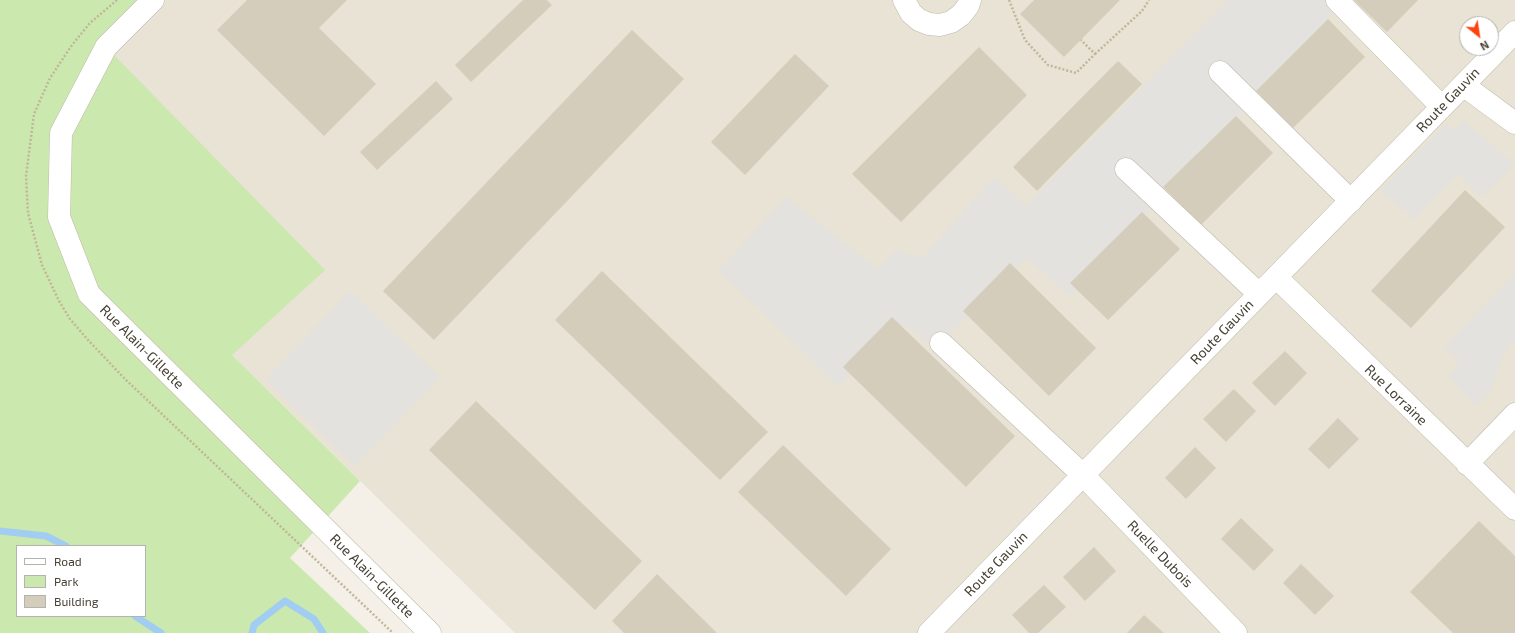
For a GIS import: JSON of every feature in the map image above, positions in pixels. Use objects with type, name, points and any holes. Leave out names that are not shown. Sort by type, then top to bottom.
[{"type":"street","name":"Rue Alain-Gillette","points":[[153,0],[106,48],[61,134],[59,217],[88,294],[430,633]]},
{"type":"street","points":[[904,0],[911,13],[919,20],[929,24],[940,25],[951,22],[961,16],[970,0]]},
{"type":"street","points":[[1337,0],[1442,107]]},
{"type":"street","name":"Route Gauvin","points":[[929,633],[1515,32]]},
{"type":"street","points":[[1220,72],[1351,201]]},
{"type":"street","points":[[1463,85],[1515,123]]},
{"type":"street","points":[[1126,169],[1259,294]]},
{"type":"street","name":"Rue Lorraine","points":[[1276,277],[1515,509]]},
{"type":"street","name":"Ruelle Dubois","points":[[941,343],[1083,475],[1236,633]]},
{"type":"street","points":[[1467,464],[1515,414]]},
{"type":"path","points":[[1009,0],[1025,40],[1048,65],[1076,73],[1142,11],[1149,0]]},
{"type":"path","points":[[1081,40],[1095,54]]},
{"type":"shaded area","points":[[153,0],[1515,0],[1515,633],[515,633],[232,355],[107,48]]},
{"type":"shaded area","points":[[1228,0],[1345,0],[1071,296],[1027,258],[935,348],[904,323],[838,386],[719,270],[786,197],[878,269],[895,250],[922,258],[994,177],[1026,206]]},
{"type":"shaded area","points":[[1463,120],[1514,164],[1482,197],[1458,173],[1414,219],[1381,191],[1446,124],[1454,130]]},
{"type":"shaded area","points":[[1515,274],[1515,340],[1502,355],[1491,391],[1477,405],[1448,377],[1460,363],[1445,347]]},
{"type":"shaded area","points":[[350,291],[440,377],[355,466],[265,380]]},
{"type":"green space","points":[[0,0],[153,0],[107,48],[325,270],[232,355],[360,481],[290,558],[370,633],[0,633]]},
{"type":"building","points":[[247,0],[347,0],[319,28],[376,84],[324,136],[217,30]]},
{"type":"building","points":[[523,0],[547,0],[552,5],[471,82],[455,65]]},
{"type":"building","points":[[1034,0],[1120,0],[1064,57],[1020,14]]},
{"type":"building","points":[[1354,0],[1418,0],[1387,32]]},
{"type":"building","points":[[1328,19],[1365,57],[1293,128],[1256,91]]},
{"type":"building","points":[[632,30],[684,79],[434,340],[383,291]]},
{"type":"building","points":[[979,47],[1027,95],[901,222],[852,174]]},
{"type":"building","points":[[795,54],[829,86],[745,175],[711,142]]},
{"type":"building","points":[[1118,61],[1142,84],[1037,191],[1013,167]]},
{"type":"building","points":[[436,81],[453,99],[377,170],[360,152]]},
{"type":"building","points":[[1236,116],[1273,153],[1201,225],[1163,187]]},
{"type":"building","points":[[1465,190],[1505,227],[1411,328],[1371,291]]},
{"type":"building","points":[[1142,212],[1180,249],[1108,320],[1070,283]]},
{"type":"building","points":[[1010,263],[1096,348],[1049,396],[963,311]]},
{"type":"building","points":[[602,271],[768,432],[720,480],[555,320]]},
{"type":"building","points":[[892,317],[1015,436],[966,487],[843,367]]},
{"type":"building","points":[[1285,351],[1307,373],[1275,406],[1252,383]]},
{"type":"building","points":[[1234,389],[1256,411],[1226,442],[1203,419]]},
{"type":"building","points":[[476,401],[642,561],[595,610],[429,450]]},
{"type":"building","points":[[1338,418],[1359,439],[1329,469],[1308,449]]},
{"type":"building","points":[[783,445],[891,549],[846,596],[738,492]]},
{"type":"building","points":[[1195,447],[1216,468],[1186,499],[1165,478]]},
{"type":"building","points":[[1241,518],[1274,550],[1254,571],[1221,539]]},
{"type":"building","points":[[1479,521],[1515,556],[1515,633],[1453,633],[1410,592]]},
{"type":"building","points":[[1094,547],[1116,571],[1085,601],[1063,577]]},
{"type":"building","points":[[1301,564],[1334,596],[1315,615],[1283,583]]},
{"type":"building","points":[[657,574],[717,633],[624,633],[612,621]]},
{"type":"building","points":[[1044,585],[1066,607],[1038,633],[1029,633],[1012,615]]},
{"type":"building","points":[[1144,615],[1164,633],[1127,633]]},
{"type":"waterway","points":[[0,531],[46,536],[64,545]]},
{"type":"waterway","points":[[252,633],[254,625],[285,601],[314,619],[323,633]]},
{"type":"waterway","points":[[137,617],[161,633]]}]
